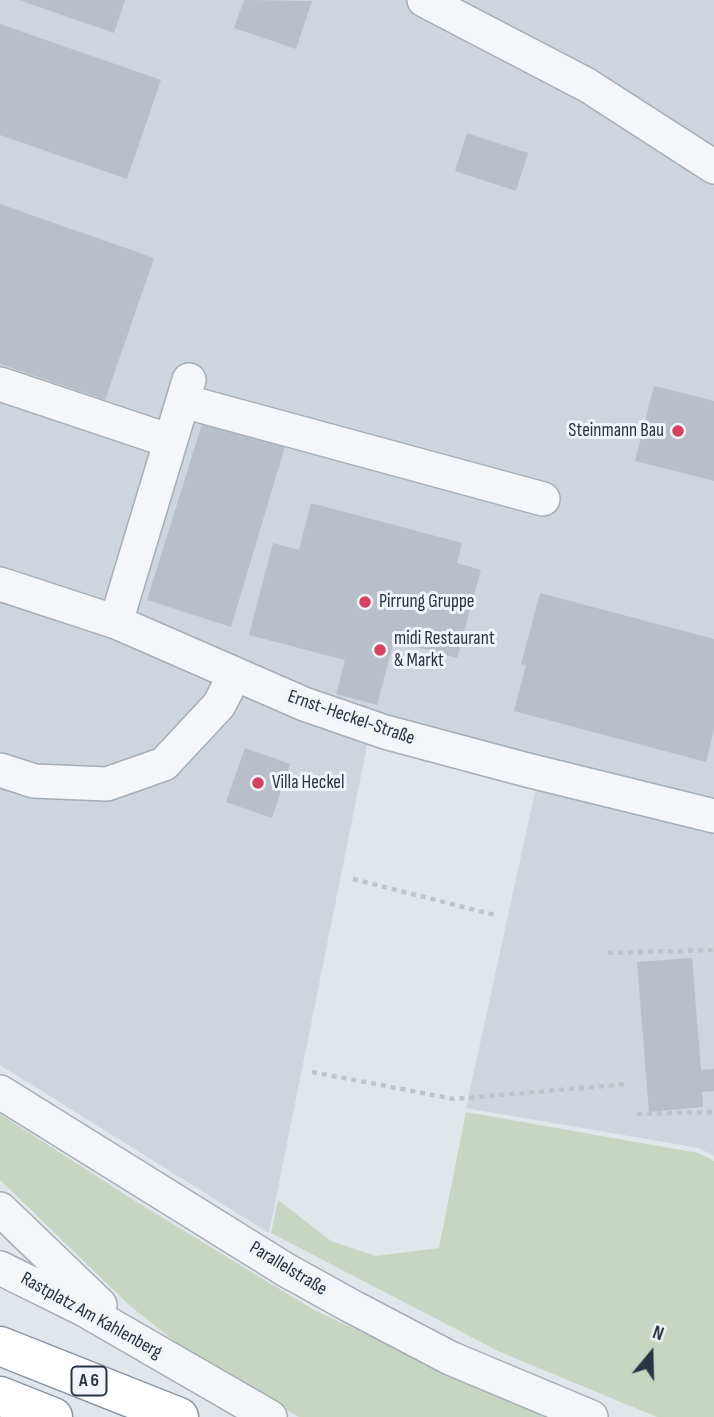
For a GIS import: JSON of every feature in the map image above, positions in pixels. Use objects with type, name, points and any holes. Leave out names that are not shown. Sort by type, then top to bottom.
[{"type":"highway","name":"A 6","points":[[0,1346],[178,1417]]},
{"type":"highway","name":"A 6","points":[[0,1396],[53,1417]]},
{"type":"street","points":[[424,0],[587,85],[714,167]]},
{"type":"street","points":[[0,384],[170,441]]},
{"type":"street","points":[[116,622],[186,390],[543,499]]},
{"type":"street","name":"Ernst-Heckel-Straße","points":[[0,584],[116,622],[304,704],[385,732],[714,816]]},
{"type":"street","points":[[0,770],[34,780],[107,784],[164,764],[219,705],[234,674]]},
{"type":"street","name":"Parallelstraße","points":[[0,1092],[286,1270],[340,1300],[450,1357],[591,1417]]},
{"type":"street","name":"Rastplatz Am Kahlenberg","points":[[0,1209],[81,1289],[168,1359]]},
{"type":"street","name":"Rastplatz Am Kahlenberg","points":[[0,1268],[83,1309],[168,1359]]},
{"type":"street","points":[[168,1359],[270,1417]]},
{"type":"path","points":[[354,879],[495,915]]},
{"type":"path","points":[[608,953],[714,950]]},
{"type":"path","points":[[312,1072],[454,1099],[628,1084]]},
{"type":"path","points":[[637,1114],[714,1112]]},
{"type":"shaded area","points":[[0,0],[714,0],[714,1156],[699,1148],[466,1108],[538,778],[369,736],[269,1233],[0,1065]]},
{"type":"green space","points":[[466,1112],[698,1153],[714,1161],[714,1417],[657,1417],[500,1352],[271,1233],[278,1200],[331,1241],[375,1256],[439,1248]]},
{"type":"green space","points":[[0,1114],[132,1199],[314,1310],[544,1417],[299,1417],[188,1352],[129,1305],[0,1180]]},
{"type":"building","points":[[19,0],[125,0],[114,33]]},
{"type":"building","points":[[244,0],[312,1],[296,49],[234,28]]},
{"type":"building","points":[[0,24],[161,80],[127,179],[0,135]]},
{"type":"building","points":[[467,133],[528,153],[516,191],[455,171]]},
{"type":"building","points":[[0,204],[154,258],[105,400],[0,364]]},
{"type":"building","name":"Steinmann Bau","points":[[654,386],[714,401],[714,481],[635,461]]},
{"type":"building","points":[[203,421],[286,443],[231,627],[147,600]]},
{"type":"building","name":"Pirrung Gruppe","points":[[311,503],[462,543],[457,563],[481,570],[457,658],[394,641],[377,705],[336,694],[345,660],[249,635],[273,543],[299,550]]},
{"type":"building","points":[[540,593],[714,639],[714,730],[706,762],[514,711],[526,665],[521,664]]},
{"type":"building","name":"Villa Heckel","points":[[245,748],[290,764],[272,818],[226,802]]},
{"type":"building","points":[[692,958],[701,1070],[714,1069],[714,1091],[702,1092],[703,1107],[649,1112],[637,962]]},
{"type":"place","name":"Steinmann Bau","points":[[678,431]]},
{"type":"place","name":"Pirrung Gruppe","points":[[365,602]]},
{"type":"place","name":"midi Restaurant & Markt","points":[[380,650]]},
{"type":"place","name":"Villa Heckel","points":[[258,783]]}]
